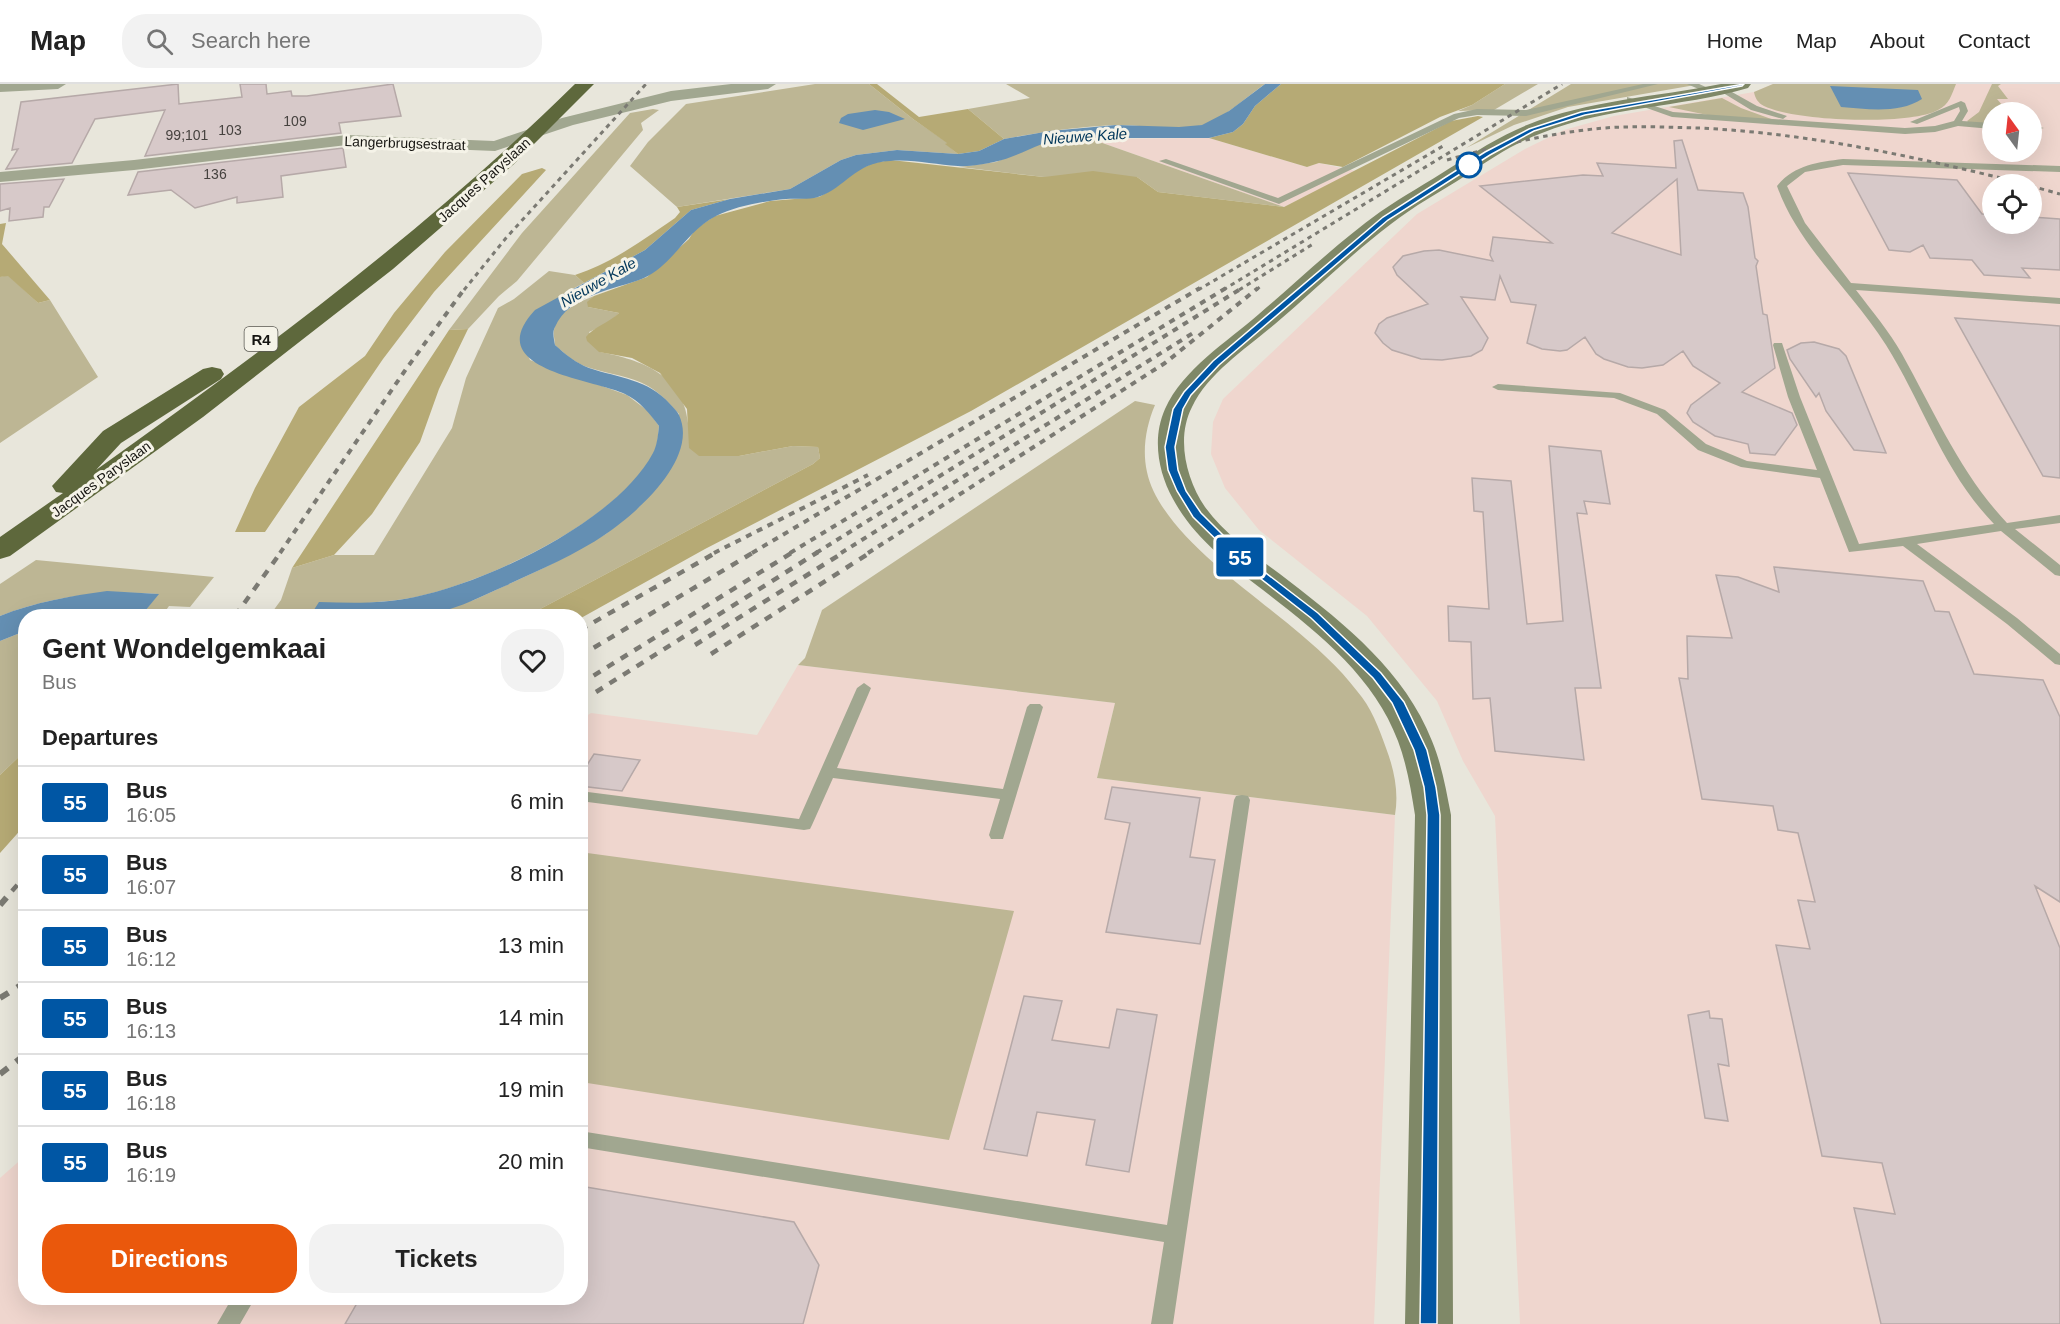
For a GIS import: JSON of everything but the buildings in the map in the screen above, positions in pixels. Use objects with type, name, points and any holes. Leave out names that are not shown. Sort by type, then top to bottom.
[{"type":"highway","name":"Jacques Paryslaan","points":[[36,526],[71,481],[112,437],[237,358],[383,244],[562,84]]},
{"type":"highway","name":"Jacques Paryslaan","points":[[36,526],[179,423],[358,288],[464,200],[585,84]]},
{"type":"highway","name":"R4","points":[[0,550],[36,526]]},
{"type":"main road","points":[[1429,1324],[1433,815],[1430,787],[1420,750],[1398,702],[1377,676],[1314,616],[1241,559],[1197,515],[1182,491],[1173,470],[1170,447],[1173,427],[1178,409],[1187,393],[1216,363],[1385,219],[1487,153],[1531,130],[1636,93],[1717,87]]},
{"type":"street","points":[[0,87],[58,84]]},
{"type":"street","points":[[671,96],[676,94],[683,84]]},
{"type":"street","name":"Langerbrugsestraat","points":[[0,177],[134,165],[347,140],[495,146],[592,115],[671,96],[768,84]]},
{"type":"street","points":[[560,110],[569,116],[592,115]]},
{"type":"lane","points":[[1717,87],[1754,108],[1787,117],[1880,124],[1914,122],[1982,125]]},
{"type":"lane","points":[[1163,161],[1279,201],[1456,116],[1477,112],[1526,113],[1636,93],[1672,114],[1905,130],[1935,129],[1956,124],[1964,111],[1961,102],[1939,114],[1914,122]]},
{"type":"lane","points":[[2060,169],[1843,162],[1822,164],[1800,171],[1786,180],[1782,186],[1784,195],[1796,215],[1894,350],[1959,476],[1982,507],[2060,572]]},
{"type":"lane","points":[[1848,286],[2060,301]]},
{"type":"lane","points":[[1778,345],[1792,384],[1794,398],[1854,549],[2060,519]]},
{"type":"lane","points":[[1498,387],[1616,395],[1661,412],[1702,447],[1745,464],[1824,475]]},
{"type":"lane","points":[[1906,542],[2012,621],[2060,661]]},
{"type":"lane","points":[[588,797],[804,825],[864,688]]},
{"type":"lane","points":[[997,835],[1035,707]]},
{"type":"lane","points":[[827,772],[1008,795]]},
{"type":"lane","points":[[1162,1324],[1242,800]]},
{"type":"lane","points":[[588,1140],[1176,1235]]},
{"type":"lane","points":[[228,1324],[240,1305]]},
{"type":"shaded area","points":[[815,84],[869,84],[948,143],[946,144],[958,154],[897,150],[856,155],[841,160],[790,189],[677,207],[630,166],[648,142],[686,104]]},
{"type":"shaded area","points":[[869,84],[877,84],[919,117],[968,109],[1004,139],[979,151],[958,154],[945,144],[947,143]]},
{"type":"shaded area","points":[[1006,84],[1265,84],[1227,112],[1203,125],[1181,128],[1100,126],[1004,139],[968,109],[1030,98]]},
{"type":"shaded area","points":[[1281,84],[1505,84],[1472,105],[1440,117],[1343,167],[1319,163],[1307,167],[1209,138],[1233,132],[1243,124],[1255,106]]},
{"type":"shaded area","points":[[1505,84],[1538,84],[1494,110],[1458,111],[1472,105]]},
{"type":"shaded area","points":[[1571,84],[1701,84],[1568,107],[1514,125],[1466,148]]},
{"type":"shaded area","points":[[1773,84],[2060,84],[2060,1324],[1520,1324],[1495,816],[1463,761],[1437,701],[1367,616],[1259,530],[1225,488],[1211,454],[1213,422],[1223,399],[1417,214],[1525,149],[1564,130],[1614,116],[1754,92]]},
{"type":"shaded area","points":[[1773,84],[1956,84],[1947,102],[1938,110],[1903,118],[1851,120],[1800,115],[1762,105],[1754,92]]},
{"type":"shaded area","points":[[1992,84],[2001,84],[1998,86],[2008,99],[1997,99],[2000,102],[1984,102]]},
{"type":"shaded area","points":[[1722,98],[1741,108],[1774,120],[1717,117],[1669,107]]},
{"type":"shaded area","points":[[1982,106],[1982,123],[1967,121],[1979,112]]},
{"type":"shaded area","points":[[659,110],[641,123],[643,130],[517,281],[499,296],[468,329],[449,330],[522,233],[630,113]]},
{"type":"shaded area","points":[[1483,117],[971,411],[705,549],[588,614],[588,609],[540,609],[813,464],[820,458],[818,447],[793,446],[739,456],[699,456],[689,448],[687,409],[660,373],[632,358],[599,352],[587,341],[586,337],[589,334],[619,313],[588,307],[587,302],[594,296],[647,277],[689,239],[695,229],[715,216],[770,201],[819,197],[854,172],[873,163],[891,160],[1044,177],[1093,171],[1137,177],[1158,192],[1284,207],[1451,121]]},
{"type":"shaded area","points":[[1067,138],[1091,139],[1284,207],[1158,192],[1137,177],[1044,177],[960,167],[996,162],[1044,142]]},
{"type":"shaded area","points":[[1209,138],[1307,167],[1319,163],[1356,171],[1284,207],[1091,139]]},
{"type":"shaded area","points":[[542,168],[546,170],[434,292],[383,359],[265,532],[235,532],[255,488],[299,407],[365,356],[394,313],[445,252],[522,174]]},
{"type":"shaded area","points":[[730,199],[691,210],[645,250],[584,283],[575,275],[602,264],[639,243],[675,218],[680,212],[677,207]]},
{"type":"shaded area","points":[[6,223],[2,244],[50,300],[38,303],[8,276],[0,277],[0,224]]},
{"type":"shaded area","points":[[549,271],[575,275],[584,283],[563,294],[520,337],[530,360],[627,395],[648,411],[659,426],[657,443],[654,453],[636,478],[612,502],[582,524],[548,544],[513,562],[445,589],[409,598],[337,609],[274,609],[281,600],[292,568],[334,555],[374,555],[452,428],[466,378],[498,308],[514,299]]},
{"type":"shaded area","points":[[8,275],[38,303],[50,300],[98,377],[0,443],[0,277]]},
{"type":"shaded area","points":[[594,296],[588,302],[588,307],[619,313],[609,323],[589,332],[600,352],[645,365],[658,372],[678,392],[688,423],[739,456],[793,446],[818,447],[820,458],[813,464],[540,609],[443,609],[474,600],[548,566],[606,534],[640,506],[679,414],[648,386],[627,377],[585,366],[555,345],[554,332],[559,318],[569,308]]},
{"type":"shaded area","points":[[468,329],[439,389],[420,442],[372,514],[334,555],[292,568],[449,330]]},
{"type":"shaded area","points":[[1135,401],[1155,405],[1146,438],[1147,472],[1155,494],[1169,515],[1207,557],[1326,657],[1350,682],[1366,704],[1377,725],[1391,764],[1396,789],[1395,815],[1097,778],[1115,703],[798,665],[805,658],[822,610]]},
{"type":"shaded area","points":[[36,560],[214,577],[190,607],[169,606],[167,609],[146,609],[158,594],[117,593],[58,599],[0,616],[0,584]]},
{"type":"shaded area","points":[[18,634],[18,758],[0,775],[0,641]]},
{"type":"shaded area","points":[[798,665],[1115,703],[1097,778],[1395,815],[1374,1324],[0,1324],[0,1178],[18,1162],[18,1305],[588,1305],[588,715],[591,713],[757,735]]},
{"type":"shaded area","points":[[18,758],[18,833],[0,853],[0,775]]},
{"type":"shaded area","points":[[588,853],[1014,911],[949,1140],[588,1083]]},
{"type":"water","name":"Nieuwe Kale","points":[[1265,84],[1281,84],[1255,106],[1243,124],[1233,132],[1209,138],[1057,139],[1004,160],[967,166],[890,161],[868,166],[828,193],[818,197],[759,203],[732,209],[716,216],[697,230],[655,272],[582,300],[562,316],[554,329],[555,345],[571,358],[589,368],[643,384],[661,396],[679,415],[683,432],[681,449],[662,482],[634,512],[582,549],[505,586],[452,608],[314,609],[319,602],[391,601],[415,597],[478,578],[548,545],[581,524],[611,502],[635,478],[653,453],[659,426],[656,421],[640,404],[625,394],[568,377],[530,359],[521,346],[521,330],[535,310],[645,250],[691,210],[730,199],[790,189],[841,160],[856,155],[897,150],[958,154],[979,151],[1004,139],[1050,131],[1116,125],[1179,127],[1202,125],[1229,111]]},
{"type":"water","points":[[1830,86],[1918,90],[1922,99],[1893,109],[1841,107]]},
{"type":"water","points":[[875,110],[889,112],[905,119],[863,130],[839,123],[841,118],[848,114]]},
{"type":"water","points":[[107,591],[159,594],[147,609],[20,609]]},
{"type":"water","points":[[18,610],[18,634],[0,641],[0,616]]},
{"type":"railway","points":[[464,290],[506,238],[646,84]]},
{"type":"railway","points":[[1223,290],[1562,84]]},
{"type":"railway","points":[[1447,160],[1515,142],[1599,128],[1698,128],[1822,141],[1982,174]]},
{"type":"railway","points":[[1198,290],[1443,146]]},
{"type":"railway","points":[[2042,189],[2060,194]]},
{"type":"railway","points":[[1239,290],[1313,244]]},
{"type":"railway","points":[[1256,290],[1261,286]]},
{"type":"railway","points":[[280,553],[404,372],[465,288]]},
{"type":"railway","points":[[752,553],[1200,288]]},
{"type":"railway","points":[[790,553],[1226,288]]},
{"type":"railway","points":[[816,553],[1242,288]]},
{"type":"railway","points":[[868,553],[1165,363],[1258,288]]},
{"type":"railway","points":[[841,553],[1193,333]]},
{"type":"railway","points":[[714,553],[868,475]]},
{"type":"railway","points":[[240,609],[281,552]]},
{"type":"railway","points":[[588,625],[717,552]]},
{"type":"railway","points":[[588,651],[754,552]]},
{"type":"railway","points":[[588,679],[793,552]]},
{"type":"railway","points":[[596,692],[818,552]]},
{"type":"railway","points":[[695,645],[844,552]]},
{"type":"railway","points":[[711,654],[871,552]]},
{"type":"railway","points":[[12,891],[18,884]]},
{"type":"railway","points":[[0,905],[13,890]]},
{"type":"railway","points":[[0,998],[18,987]]},
{"type":"railway","points":[[0,1074],[18,1060]]},
{"type":"bus line","name":"55","points":[[1429,1324],[1433,815],[1430,787],[1420,750],[1398,702],[1377,676],[1314,616],[1241,559],[1197,515],[1182,491],[1173,470],[1170,447],[1173,427],[1178,409],[1187,393],[1216,363],[1385,219],[1487,153],[1531,130],[1583,113],[1742,84]]}]
